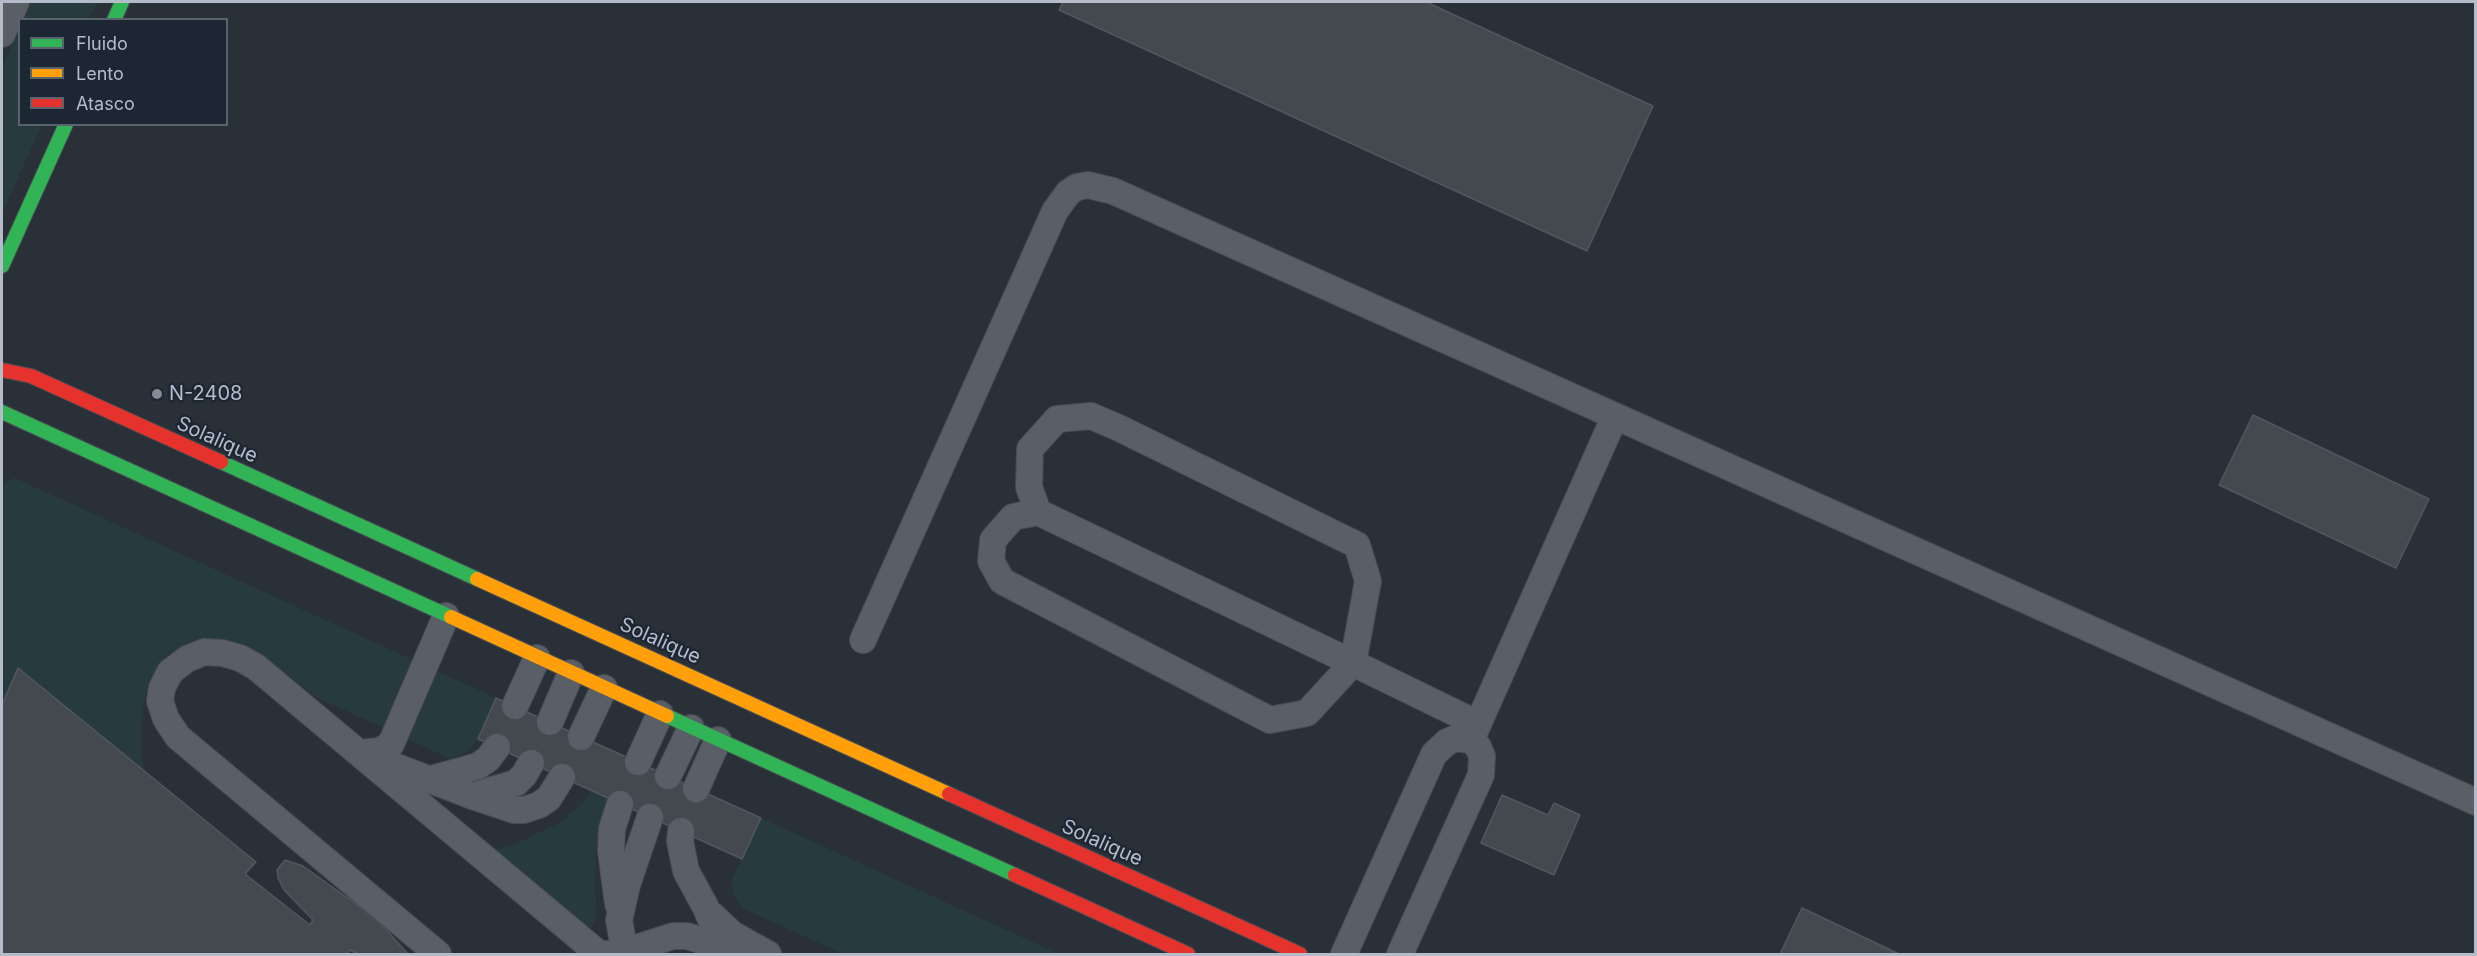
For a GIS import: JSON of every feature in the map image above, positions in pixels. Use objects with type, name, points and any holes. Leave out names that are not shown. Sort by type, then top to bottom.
[{"type":"main road","points":[[115,18],[122,2]]},
{"type":"main road","points":[[2,266],[65,126]]},
{"type":"main road","name":"Solalique","points":[[2,370],[31,376],[1300,954]]},
{"type":"main road","points":[[2,412],[1188,954]]},
{"type":"lane","points":[[2,34],[16,2]]},
{"type":"lane","points":[[863,640],[1055,211],[1068,193],[1077,187],[1088,185],[1113,192],[2475,802]]},
{"type":"lane","points":[[1038,512],[1029,487],[1030,449],[1057,419],[1091,416],[1357,545],[1368,581],[1353,663],[1307,713],[1270,720],[1002,581],[991,561],[993,540],[1013,518],[1038,512],[1353,663],[1475,732]]},
{"type":"lane","points":[[1400,954],[1481,775],[1482,756],[1475,732],[1615,416]]},
{"type":"lane","points":[[360,753],[380,751],[391,744],[446,616]]},
{"type":"lane","points":[[438,954],[178,737],[166,719],[160,701],[162,687],[170,672],[187,659],[204,652],[240,657],[256,667],[597,952],[625,953],[661,939],[687,936],[716,947],[724,954]]},
{"type":"lane","points":[[515,706],[537,658]]},
{"type":"lane","points":[[550,722],[572,673]]},
{"type":"lane","points":[[581,737],[604,688]]},
{"type":"lane","points":[[639,762],[660,714]]},
{"type":"lane","points":[[668,776],[691,728]]},
{"type":"lane","points":[[1344,954],[1434,754],[1451,740],[1475,732]]},
{"type":"lane","points":[[696,789],[718,740]]},
{"type":"lane","points":[[428,780],[478,766],[488,759],[496,747]]},
{"type":"lane","points":[[360,753],[514,810],[524,810],[539,805],[549,798],[562,777]]},
{"type":"lane","points":[[472,796],[516,783],[531,763]]},
{"type":"lane","points":[[620,804],[612,830],[611,851],[625,953]]},
{"type":"lane","points":[[620,920],[627,885],[650,817]]},
{"type":"lane","points":[[681,831],[681,848],[686,871],[705,906],[724,954]]},
{"type":"lane","points":[[705,906],[732,934],[768,954]]},
{"type":"green space","points":[[31,2],[98,2],[90,18],[23,18]]},
{"type":"green space","points":[[18,30],[18,126],[42,126],[2,213],[2,67]]},
{"type":"green space","points":[[15,478],[496,698],[478,739],[466,753],[449,758],[316,697],[266,658],[241,644],[214,639],[188,643],[166,656],[150,681],[143,707],[141,745],[144,772],[18,668],[2,705],[2,484]]},
{"type":"green space","points":[[591,790],[612,799],[601,824],[597,841],[595,884],[597,916],[590,931],[492,851],[517,843],[561,822],[583,802]]},
{"type":"green space","points":[[761,818],[1059,954],[844,954],[744,909],[733,895],[732,879]]},
{"type":"building","points":[[1063,2],[1426,2],[1653,106],[1587,251],[1059,10]]},
{"type":"building","points":[[2253,415],[2429,499],[2396,568],[2219,485]]},
{"type":"building","points":[[18,668],[256,862],[245,874],[310,925],[313,920],[284,890],[278,878],[277,870],[285,860],[303,866],[352,901],[381,924],[408,954],[358,954],[350,950],[346,954],[2,954],[2,705]]},
{"type":"building","points":[[496,698],[761,818],[742,859],[478,739]]},
{"type":"building","points":[[1502,795],[1548,815],[1554,803],[1580,815],[1554,875],[1481,843]]},
{"type":"building","points":[[1802,908],[1899,954],[1780,954]]},
{"type":"traffic: fast","points":[[115,18],[122,2]]},
{"type":"traffic: fast","points":[[2,266],[65,126]]},
{"type":"traffic: fast","points":[[2,412],[451,617]]},
{"type":"traffic: fast","points":[[221,462],[477,579]]},
{"type":"traffic: fast","points":[[667,716],[1015,875]]},
{"type":"traffic: slow","points":[[477,579],[949,794]]},
{"type":"traffic: slow","points":[[451,617],[667,716]]},
{"type":"traffic: jam","points":[[2,370],[31,376],[221,462]]},
{"type":"traffic: jam","points":[[949,794],[1300,954]]},
{"type":"traffic: jam","points":[[1015,875],[1188,954]]},
{"type":"place","name":"N-2408","points":[[157,394]]}]
